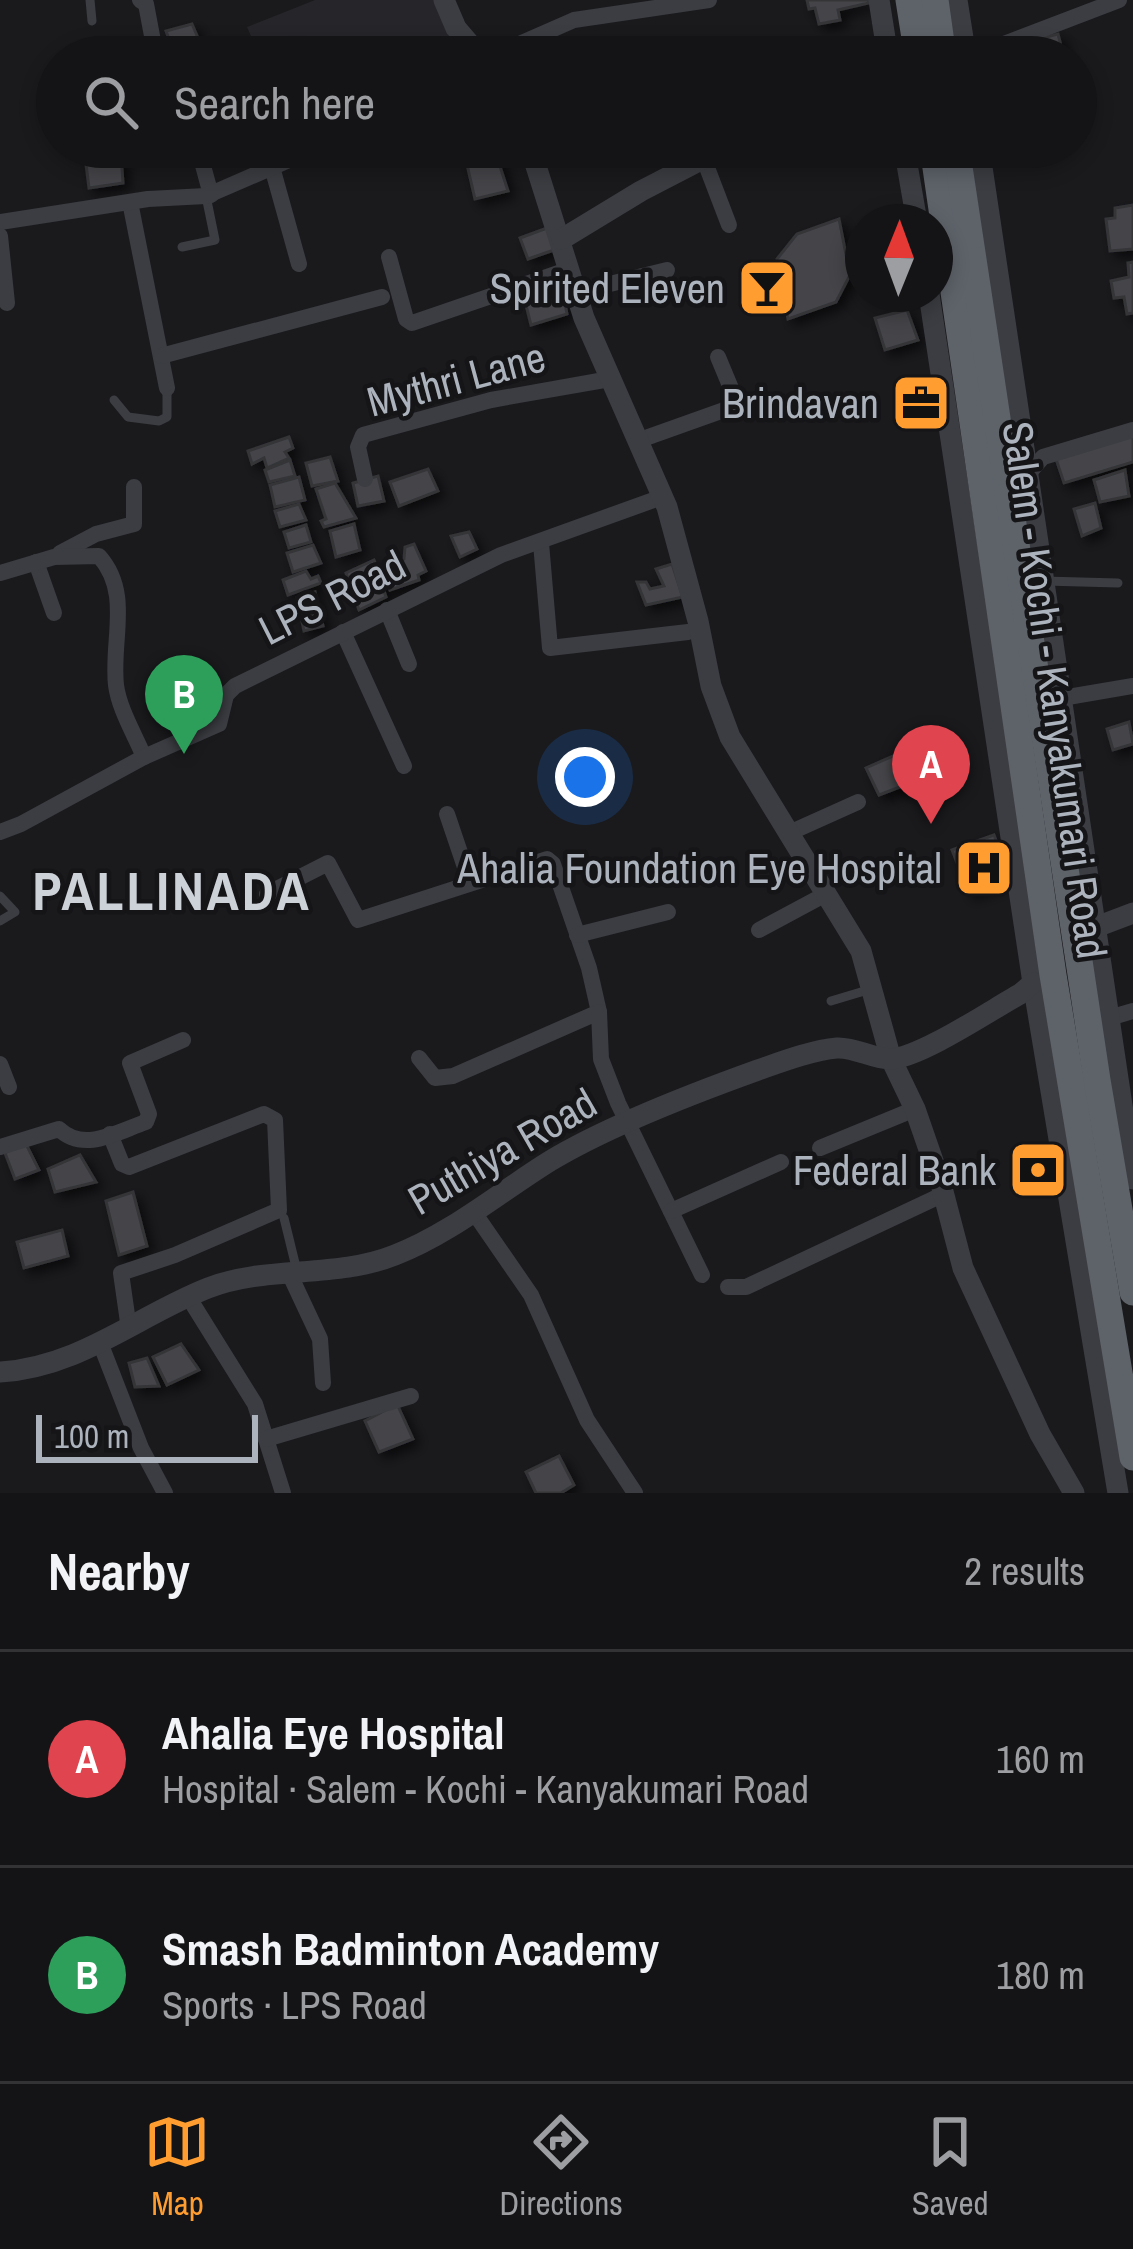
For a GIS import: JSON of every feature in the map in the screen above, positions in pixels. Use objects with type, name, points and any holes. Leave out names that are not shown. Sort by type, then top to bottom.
[{"type":"highway","points":[[909,0],[915,36]]},
{"type":"highway","points":[[935,0],[940,36]]},
{"type":"highway","name":"Salem - Kochi - Kanyakumari Road","points":[[935,168],[938,204]]},
{"type":"highway","name":"Salem - Kochi - Kanyakumari Road","points":[[958,168],[987,418],[1133,1457]]},
{"type":"highway","name":"Salem - Kochi - Kanyakumari Road","points":[[953,297],[987,418]]},
{"type":"highway","name":"Salem - Kochi - Kanyakumari Road","points":[[1062,934],[1133,1292]]},
{"type":"street","points":[[140,0],[146,4],[152,36]]},
{"type":"street","points":[[444,0],[463,36]]},
{"type":"street","points":[[538,36],[593,9],[710,0]]},
{"type":"street","points":[[879,0],[885,36]]},
{"type":"street","points":[[957,0],[964,36]]},
{"type":"street","points":[[1024,36],[1119,0]]},
{"type":"street","points":[[203,168],[208,196]]},
{"type":"street","points":[[0,222],[130,202],[208,196],[270,168]]},
{"type":"street","points":[[272,168],[299,264]]},
{"type":"street","points":[[537,168],[610,379],[662,497],[698,621],[711,686],[730,737],[861,951],[891,1059],[915,1109],[944,1194],[963,1268],[1040,1434],[1074,1493]]},
{"type":"street","points":[[562,239],[686,168]]},
{"type":"street","points":[[707,168],[729,225]]},
{"type":"street","points":[[908,168],[914,204]]},
{"type":"street","points":[[891,1059],[920,1049],[1020,994],[1033,983],[1062,934],[1062,698],[982,168]]},
{"type":"street","points":[[130,202],[167,388]]},
{"type":"street","points":[[0,236],[7,303]]},
{"type":"street","points":[[388,257],[406,319],[412,323],[573,281],[667,270]]},
{"type":"street","points":[[160,356],[382,297]]},
{"type":"street","points":[[933,312],[1062,934],[1109,1018],[1126,1085],[1133,1179]]},
{"type":"street","points":[[637,441],[738,405],[718,357]]},
{"type":"street","name":"Mythri Lane","points":[[365,479],[358,447],[363,435],[491,400],[610,379]]},
{"type":"street","points":[[1028,474],[1043,457],[1133,430]]},
{"type":"street","points":[[0,573],[134,524],[134,487]]},
{"type":"street","name":"LPS Road","points":[[0,832],[218,724],[226,695],[235,686],[501,555],[662,497]]},
{"type":"street","points":[[541,543],[550,648],[688,632]]},
{"type":"street","points":[[45,560],[99,556],[114,573],[119,601],[116,689],[144,757]]},
{"type":"street","points":[[45,560],[54,613]]},
{"type":"street","points":[[387,610],[409,664]]},
{"type":"street","points":[[343,632],[404,766]]},
{"type":"street","points":[[1062,698],[1133,686]]},
{"type":"street","points":[[789,833],[858,802]]},
{"type":"street","points":[[447,814],[470,883]]},
{"type":"street","points":[[267,894],[328,862],[358,920],[547,860],[553,863],[599,1012],[601,1059],[702,1275]]},
{"type":"street","points":[[759,930],[826,894]]},
{"type":"street","points":[[578,935],[668,913]]},
{"type":"street","points":[[1062,934],[1133,913]]},
{"type":"street","points":[[1033,983],[1118,1493]]},
{"type":"street","points":[[1109,1018],[1133,1011]]},
{"type":"street","points":[[419,1058],[435,1078],[453,1076],[599,1012]]},
{"type":"street","points":[[0,1147],[59,1129],[82,1142],[150,1118],[130,1064],[183,1040]]},
{"type":"street","name":"Puthiya Road","points":[[0,1372],[62,1361],[101,1345],[164,1306],[229,1283],[352,1269],[398,1254],[555,1158],[759,1070],[838,1048],[891,1059]]},
{"type":"street","points":[[0,1064],[10,1087]]},
{"type":"street","points":[[820,1148],[915,1109]]},
{"type":"street","points":[[110,1134],[122,1164],[129,1167],[264,1114],[274,1120],[279,1210],[175,1256],[122,1273],[128,1329]]},
{"type":"street","points":[[671,1211],[781,1162]]},
{"type":"street","points":[[728,1287],[746,1287],[944,1194]]},
{"type":"street","points":[[473,1211],[531,1294],[587,1420],[635,1493]]},
{"type":"street","points":[[294,1275],[320,1339],[323,1383]]},
{"type":"street","points":[[189,1298],[255,1404],[284,1493]]},
{"type":"street","points":[[101,1345],[141,1448],[165,1493]]},
{"type":"street","points":[[266,1439],[411,1396]]},
{"type":"lane","points":[[90,0],[92,21]]},
{"type":"lane","points":[[182,247],[215,240],[208,196]]},
{"type":"lane","points":[[114,400],[128,416],[159,421],[167,418],[167,388]]},
{"type":"lane","points":[[1044,581],[1118,583]]},
{"type":"lane","points":[[0,896],[15,912],[0,921]]},
{"type":"lane","points":[[831,1001],[871,989]]},
{"type":"lane","points":[[284,1218],[294,1275]]},
{"type":"shaded area","points":[[315,0],[437,0],[463,36],[251,36],[247,27]]},
{"type":"building","points":[[807,0],[869,3],[838,10],[840,20],[819,24]]},
{"type":"building","points":[[192,24],[197,36],[168,36],[166,31]]},
{"type":"building","points":[[86,168],[122,168],[123,183],[89,188]]},
{"type":"building","points":[[468,168],[501,168],[508,191],[475,199]]},
{"type":"building","points":[[1133,205],[1133,249],[1110,251],[1106,219],[1115,218],[1115,208]]},
{"type":"building","points":[[839,219],[845,285],[836,302],[788,319],[777,259],[797,234]]},
{"type":"building","points":[[547,228],[554,250],[528,259],[520,238]]},
{"type":"building","points":[[1133,262],[1133,313],[1127,314],[1124,297],[1114,298],[1111,281],[1129,277],[1128,263]]},
{"type":"building","points":[[544,285],[547,302],[564,298],[567,314],[531,325],[522,289]]},
{"type":"building","points":[[908,312],[918,340],[885,350],[875,318]]},
{"type":"building","points":[[1133,433],[1133,462],[1064,483],[1055,456]]},
{"type":"building","points":[[289,437],[293,448],[285,452],[289,458],[267,468],[264,458],[252,464],[248,451]]},
{"type":"building","points":[[330,457],[338,481],[312,486],[306,463]]},
{"type":"building","points":[[290,460],[295,476],[269,482],[265,470]]},
{"type":"building","points":[[428,469],[438,491],[399,506],[390,482]]},
{"type":"building","points":[[1125,470],[1129,496],[1100,502],[1094,480]]},
{"type":"building","points":[[378,476],[384,501],[358,506],[353,483]]},
{"type":"building","points":[[299,477],[305,500],[275,507],[270,485]]},
{"type":"building","points":[[335,483],[356,518],[324,527],[321,521],[326,519],[316,489]]},
{"type":"building","points":[[1095,503],[1101,528],[1082,536],[1074,509]]},
{"type":"building","points":[[299,504],[306,520],[280,527],[275,511]]},
{"type":"building","points":[[354,524],[360,550],[336,557],[330,531]]},
{"type":"building","points":[[306,525],[311,542],[289,548],[284,532]]},
{"type":"building","points":[[469,532],[477,549],[460,557],[451,536]]},
{"type":"building","points":[[414,544],[426,571],[418,575],[419,580],[390,590],[381,568],[404,559],[405,547]]},
{"type":"building","points":[[313,545],[321,563],[293,572],[287,553]]},
{"type":"building","points":[[374,560],[386,597],[359,610],[346,573]]},
{"type":"building","points":[[672,564],[683,597],[646,605],[637,582],[646,582],[650,589],[664,586],[656,569]]},
{"type":"building","points":[[306,571],[321,583],[288,595],[283,580]]},
{"type":"building","points":[[315,592],[323,626],[304,631],[297,598]]},
{"type":"building","points":[[1129,722],[1133,744],[1113,750],[1107,729]]},
{"type":"building","points":[[934,738],[952,767],[879,795],[866,768]]},
{"type":"building","points":[[994,835],[1011,878],[969,893],[952,850]]},
{"type":"building","points":[[25,1142],[39,1170],[15,1179],[5,1153]]},
{"type":"building","points":[[80,1155],[96,1182],[55,1192],[48,1169]]},
{"type":"building","points":[[133,1192],[147,1246],[119,1255],[106,1201]]},
{"type":"building","points":[[62,1230],[68,1256],[24,1268],[17,1242]]},
{"type":"building","points":[[181,1344],[199,1370],[167,1385],[153,1357]]},
{"type":"building","points":[[147,1358],[159,1386],[135,1387],[129,1363]]},
{"type":"building","points":[[397,1404],[413,1439],[379,1452],[365,1421]]},
{"type":"building","points":[[559,1456],[574,1485],[561,1493],[536,1493],[526,1472]]},
{"type":"place","name":"Spirited Eleven","points":[[767,288]]},
{"type":"place","name":"Brindavan","points":[[921,403]]},
{"type":"place","name":"Smash Badminton Academy","points":[[184,754]]},
{"type":"place","name":"Ahalia Eye Hospital","points":[[931,824]]},
{"type":"place","name":"Ahalia Foundation Eye Hospital","points":[[984,868]]},
{"type":"place","name":"Federal Bank","points":[[1038,1170]]},
{"type":"district","name":"PALLINADA","points":[[172,890]]}]
